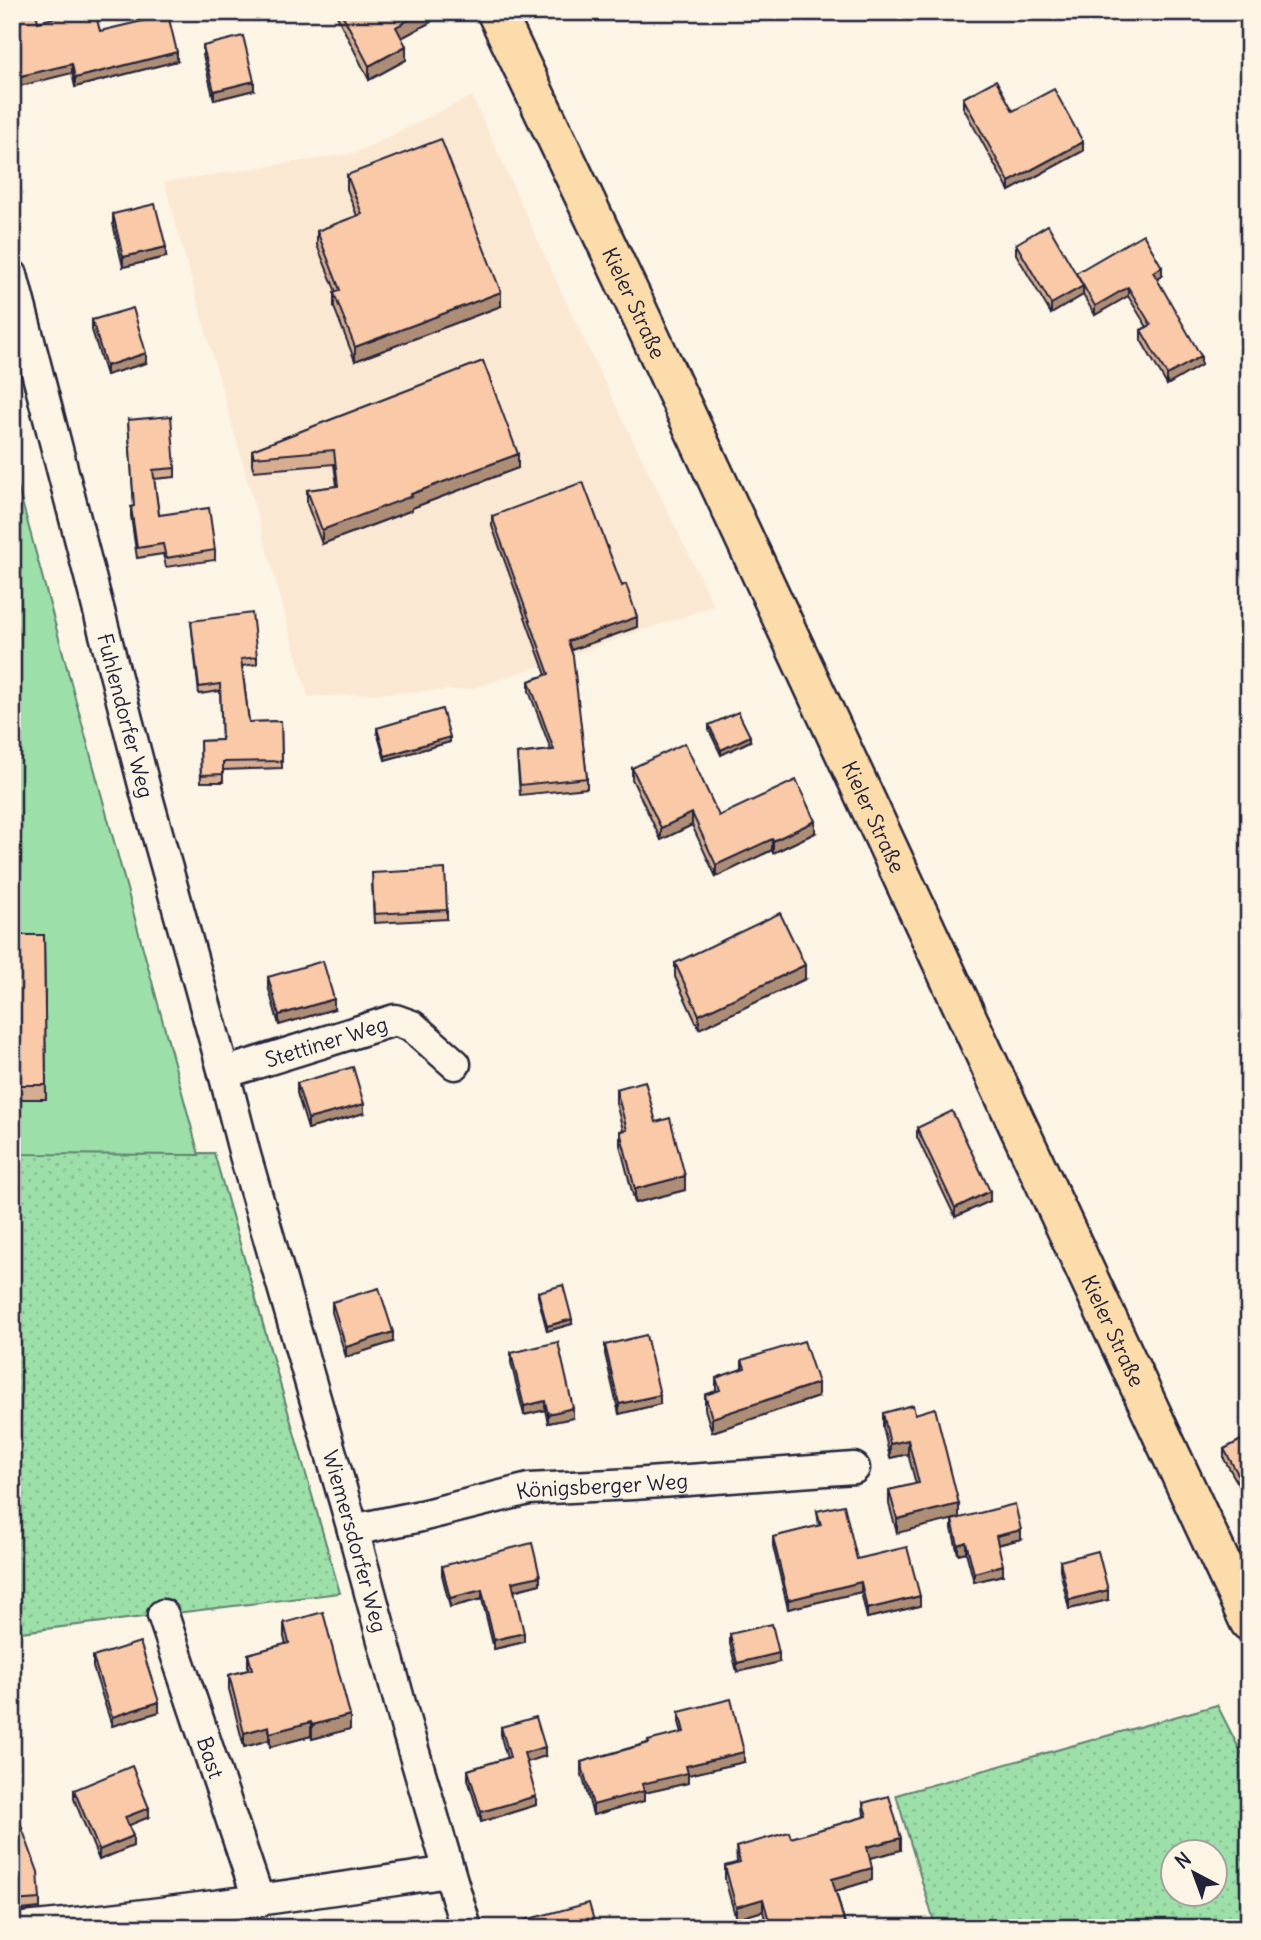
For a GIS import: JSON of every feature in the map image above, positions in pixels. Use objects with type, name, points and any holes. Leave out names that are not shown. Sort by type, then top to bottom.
[{"type":"main road","name":"Kieler Straße","points":[[496,12],[637,308],[1249,1622]]},
{"type":"street","name":"Fuhlendorfer Weg","points":[[12,275],[147,797],[245,1155]]},
{"type":"street","name":"Stettiner Weg","points":[[224,1073],[395,1020],[412,1026],[455,1065]]},
{"type":"street","name":"Wiemersdorfer Weg","points":[[245,1155],[466,1928]]},
{"type":"street","name":"Königsberger Weg","points":[[353,1530],[529,1489],[854,1468]]},
{"type":"street","name":"Bast","points":[[163,1615],[259,1901]]},
{"type":"street","points":[[24,1928],[259,1901],[449,1872]]},
{"type":"shaded area","points":[[472,96],[574,319],[714,606],[472,689],[308,697],[164,182],[355,153]]},
{"type":"green space","points":[[12,465],[199,1155],[12,1154]]},
{"type":"green space","points":[[214,1153],[340,1593],[12,1633],[12,1154]]},
{"type":"green space","points":[[1217,1705],[1249,1768],[1249,1928],[936,1928],[896,1795]]},
{"type":"building","points":[[12,12],[36,12],[38,22],[77,12],[95,12],[100,31],[168,15],[177,52],[75,78],[72,64],[12,78]]},
{"type":"building","points":[[341,12],[423,12],[396,27],[406,46],[369,66]]},
{"type":"building","points":[[243,36],[254,81],[214,91],[203,46]]},
{"type":"building","points":[[996,80],[1013,111],[1054,89],[1083,142],[1009,182],[963,98]]},
{"type":"building","points":[[441,139],[501,292],[355,347],[334,293],[340,290],[317,231],[362,214],[347,175]]},
{"type":"building","points":[[155,204],[166,247],[123,257],[113,214]]},
{"type":"building","points":[[1048,225],[1083,286],[1051,304],[1016,244]]},
{"type":"building","points":[[1143,234],[1162,267],[1153,272],[1201,356],[1167,375],[1141,330],[1151,325],[1128,287],[1095,306],[1076,273]]},
{"type":"building","points":[[133,308],[146,353],[106,366],[92,320]]},
{"type":"building","points":[[483,361],[518,454],[322,530],[307,490],[338,486],[334,450],[254,457],[252,450]]},
{"type":"building","points":[[171,416],[175,468],[153,470],[159,515],[209,508],[215,550],[166,558],[163,544],[137,548],[131,507],[134,506],[128,420]]},
{"type":"building","points":[[583,482],[622,586],[626,584],[637,617],[568,641],[573,656],[587,778],[520,785],[517,754],[554,750],[529,681],[549,674],[492,516]]},
{"type":"building","points":[[252,613],[257,657],[241,659],[249,722],[281,721],[282,761],[223,762],[223,774],[201,775],[200,741],[222,740],[220,684],[199,687],[191,621]]},
{"type":"building","points":[[442,709],[450,737],[385,756],[377,728]]},
{"type":"building","points":[[738,712],[750,736],[721,750],[709,725]]},
{"type":"building","points":[[685,743],[719,816],[796,780],[815,821],[716,865],[692,813],[661,828],[632,768]]},
{"type":"building","points":[[445,869],[447,910],[374,914],[372,873]]},
{"type":"building","points":[[780,913],[805,965],[699,1015],[675,963]]},
{"type":"building","points":[[12,935],[44,935],[46,1085],[12,1085]]},
{"type":"building","points":[[323,961],[334,999],[279,1015],[268,977]]},
{"type":"building","points":[[353,1067],[364,1104],[308,1119],[297,1083]]},
{"type":"building","points":[[645,1081],[656,1122],[670,1118],[685,1176],[635,1189],[620,1131],[627,1130],[616,1089]]},
{"type":"building","points":[[952,1111],[990,1191],[955,1208],[917,1128]]},
{"type":"building","points":[[563,1285],[572,1319],[547,1326],[538,1292]]},
{"type":"building","points":[[379,1288],[393,1332],[346,1347],[332,1302]]},
{"type":"building","points":[[646,1335],[660,1395],[619,1404],[605,1345]]},
{"type":"building","points":[[804,1341],[818,1383],[712,1418],[705,1395],[720,1390],[716,1378],[745,1368],[742,1360]]},
{"type":"building","points":[[558,1342],[573,1408],[548,1414],[545,1401],[524,1406],[511,1353]]},
{"type":"building","points":[[913,1405],[915,1414],[935,1408],[959,1504],[897,1519],[889,1490],[919,1483],[908,1440],[890,1444],[883,1413]]},
{"type":"building","points":[[1249,1436],[1249,1491],[1248,1492],[1224,1449]]},
{"type":"building","points":[[1015,1504],[1021,1530],[996,1536],[1003,1565],[974,1573],[966,1542],[958,1545],[952,1520]]},
{"type":"building","points":[[844,1505],[857,1559],[907,1547],[920,1596],[867,1609],[861,1582],[788,1600],[773,1537],[821,1525],[817,1511]]},
{"type":"building","points":[[532,1543],[540,1576],[512,1582],[524,1633],[494,1640],[482,1590],[450,1598],[442,1566]]},
{"type":"building","points":[[1098,1551],[1108,1590],[1069,1600],[1060,1561]]},
{"type":"building","points":[[323,1612],[350,1715],[270,1733],[269,1726],[244,1733],[229,1675],[252,1669],[248,1654],[289,1643],[284,1623]]},
{"type":"building","points":[[772,1624],[779,1653],[737,1663],[730,1634]]},
{"type":"building","points":[[140,1642],[159,1702],[112,1717],[93,1657]]},
{"type":"building","points":[[731,1699],[744,1752],[686,1766],[688,1773],[642,1784],[644,1791],[593,1805],[581,1762],[684,1732],[679,1712]]},
{"type":"building","points":[[536,1717],[545,1747],[524,1753],[536,1796],[481,1812],[468,1770],[510,1757],[501,1727]]},
{"type":"building","points":[[132,1766],[149,1808],[125,1817],[133,1836],[99,1850],[74,1790]]},
{"type":"building","points":[[889,1796],[901,1838],[867,1847],[872,1868],[832,1879],[846,1928],[771,1928],[763,1899],[736,1907],[725,1866],[740,1862],[736,1847],[789,1832],[791,1838],[867,1816],[863,1803]]},
{"type":"building","points":[[18,1817],[38,1872],[40,1899],[12,1901],[12,1820]]},
{"type":"building","points":[[589,1903],[596,1928],[527,1928],[525,1920]]}]
